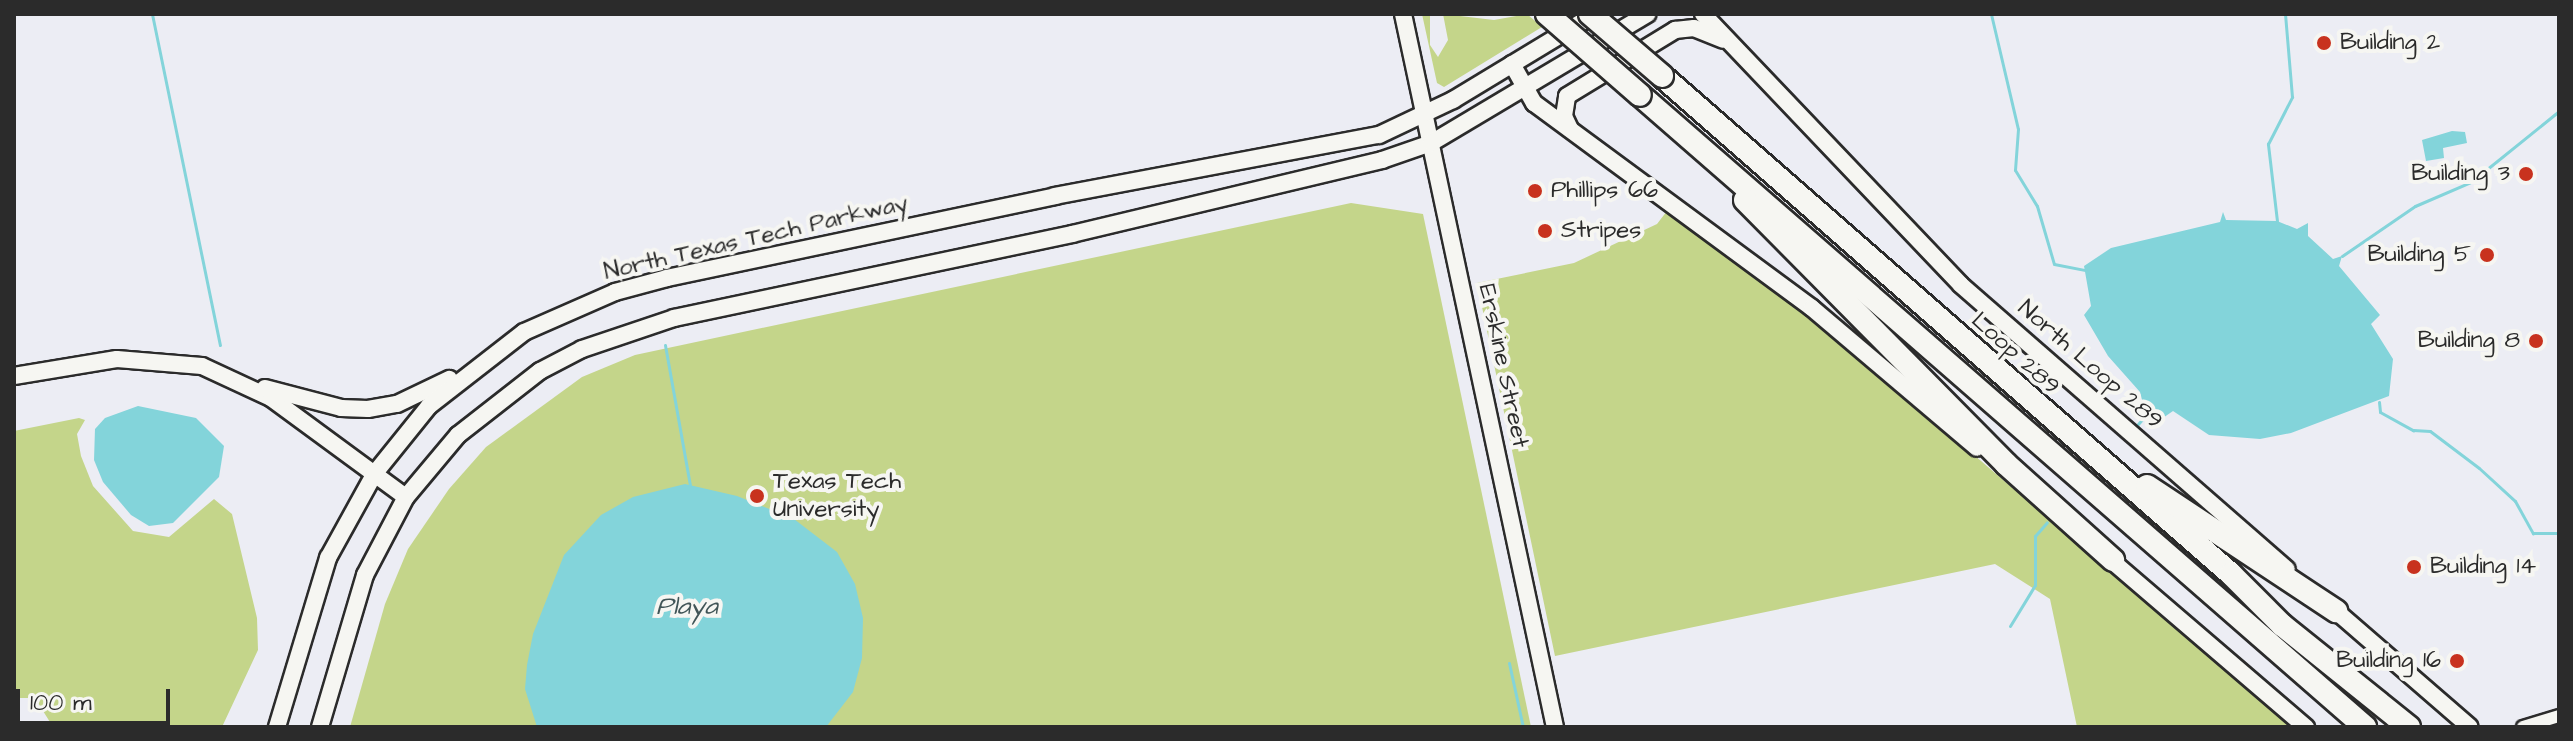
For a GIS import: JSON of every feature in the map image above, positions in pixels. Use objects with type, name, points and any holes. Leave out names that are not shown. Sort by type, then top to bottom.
[{"type":"highway","name":"Loop 289","points":[[1547,14],[2365,727]]},
{"type":"highway","name":"Loop 289","points":[[1593,14],[2231,574],[2282,625],[2409,727]]},
{"type":"highway","points":[[1640,95],[1653,113],[2006,464],[2113,560]]},
{"type":"highway","points":[[1937,318],[1970,339],[2123,469],[2336,611]]},
{"type":"main road","name":"Erskine Street","points":[[1403,14],[1555,727]]},
{"type":"main road","name":"North Texas Tech Parkway","points":[[277,727],[328,558],[375,473],[429,406],[478,363],[569,309],[667,278],[1055,196],[1338,146],[1425,115],[1593,14]]},
{"type":"main road","points":[[320,727],[365,575],[406,497],[458,435],[500,399],[540,371],[623,333],[1345,171],[1431,143],[1647,14]]},
{"type":"main road","name":"North Loop 289","points":[[1703,14],[1961,285],[2470,727]]},
{"type":"main road","points":[[1723,14],[1736,46]]},
{"type":"main road","points":[[1571,131],[1564,116],[1567,96],[1675,30],[1694,28],[1736,46]]},
{"type":"main road","points":[[1512,64],[1534,103],[1812,308],[2113,560],[2306,727]]},
{"type":"main road","points":[[14,376],[117,359],[202,366],[238,381],[341,408],[368,409],[425,393],[478,363]]},
{"type":"main road","points":[[238,381],[406,497]]},
{"type":"street","points":[[2523,727],[2559,716]]},
{"type":"green space","points":[[1422,14],[1430,14],[1430,45],[1438,57],[1448,40],[1443,14],[1494,20],[1527,14],[1542,27],[1444,87],[1437,83]]},
{"type":"green space","points":[[1351,203],[1423,214],[1531,727],[350,727],[385,604],[408,549],[449,489],[486,447],[582,377],[635,355]]},
{"type":"green space","points":[[1667,211],[1804,309],[2291,727],[2077,727],[2050,599],[1995,564],[1555,656],[1477,283],[1574,263],[1657,224]]},
{"type":"green space","points":[[79,418],[85,420],[77,434],[81,456],[93,486],[133,531],[169,537],[214,499],[232,514],[257,618],[258,650],[222,727],[53,727],[35,698],[14,698],[14,431]]},
{"type":"water","points":[[2452,131],[2465,132],[2467,143],[2443,148],[2444,158],[2426,161],[2422,140]]},
{"type":"water","points":[[2223,212],[2226,220],[2277,221],[2297,229],[2308,223],[2308,236],[2333,259],[2342,256],[2339,266],[2380,315],[2371,324],[2393,359],[2389,396],[2291,433],[2260,439],[2209,435],[2173,411],[2157,422],[2146,415],[2140,392],[2108,356],[2084,315],[2091,306],[2084,266],[2111,248],[2220,222]]},
{"type":"water","points":[[138,406],[196,418],[224,446],[219,477],[173,523],[149,526],[131,515],[103,482],[94,460],[95,429],[105,418]]},
{"type":"water","name":"Playa","points":[[685,484],[737,496],[794,519],[837,552],[855,584],[863,618],[862,658],[853,692],[826,727],[537,727],[525,689],[527,665],[533,634],[564,555],[601,515],[633,497]]},
{"type":"waterway","points":[[152,14],[220,345]]},
{"type":"waterway","points":[[1991,14],[2018,129],[2015,170],[2037,206],[2054,264],[2085,270]]},
{"type":"waterway","points":[[2277,221],[2268,144],[2292,97],[2285,14]]},
{"type":"waterway","points":[[2342,256],[2415,206],[2471,182],[2559,111]]},
{"type":"waterway","points":[[665,345],[690,485]]},
{"type":"waterway","points":[[2379,402],[2380,412],[2413,430],[2430,431],[2479,468],[2515,501],[2533,533],[2559,533]]},
{"type":"waterway","points":[[2138,424],[2146,415]]},
{"type":"waterway","points":[[2010,626],[2035,585],[2035,536],[2047,522]]},
{"type":"waterway","points":[[1509,663],[1523,727]]},
{"type":"place","name":"Building 2","points":[[2324,43]]},
{"type":"place","name":"Building 3","points":[[2526,174]]},
{"type":"place","name":"Phillips 66","points":[[1535,191]]},
{"type":"place","name":"Stripes","points":[[1545,231]]},
{"type":"place","name":"Building 5","points":[[2487,255]]},
{"type":"place","name":"Building 8","points":[[2536,341]]},
{"type":"place","name":"Texas Tech University","points":[[757,496]]},
{"type":"place","name":"Building 14","points":[[2414,567]]},
{"type":"place","name":"Building 16","points":[[2457,661]]}]
